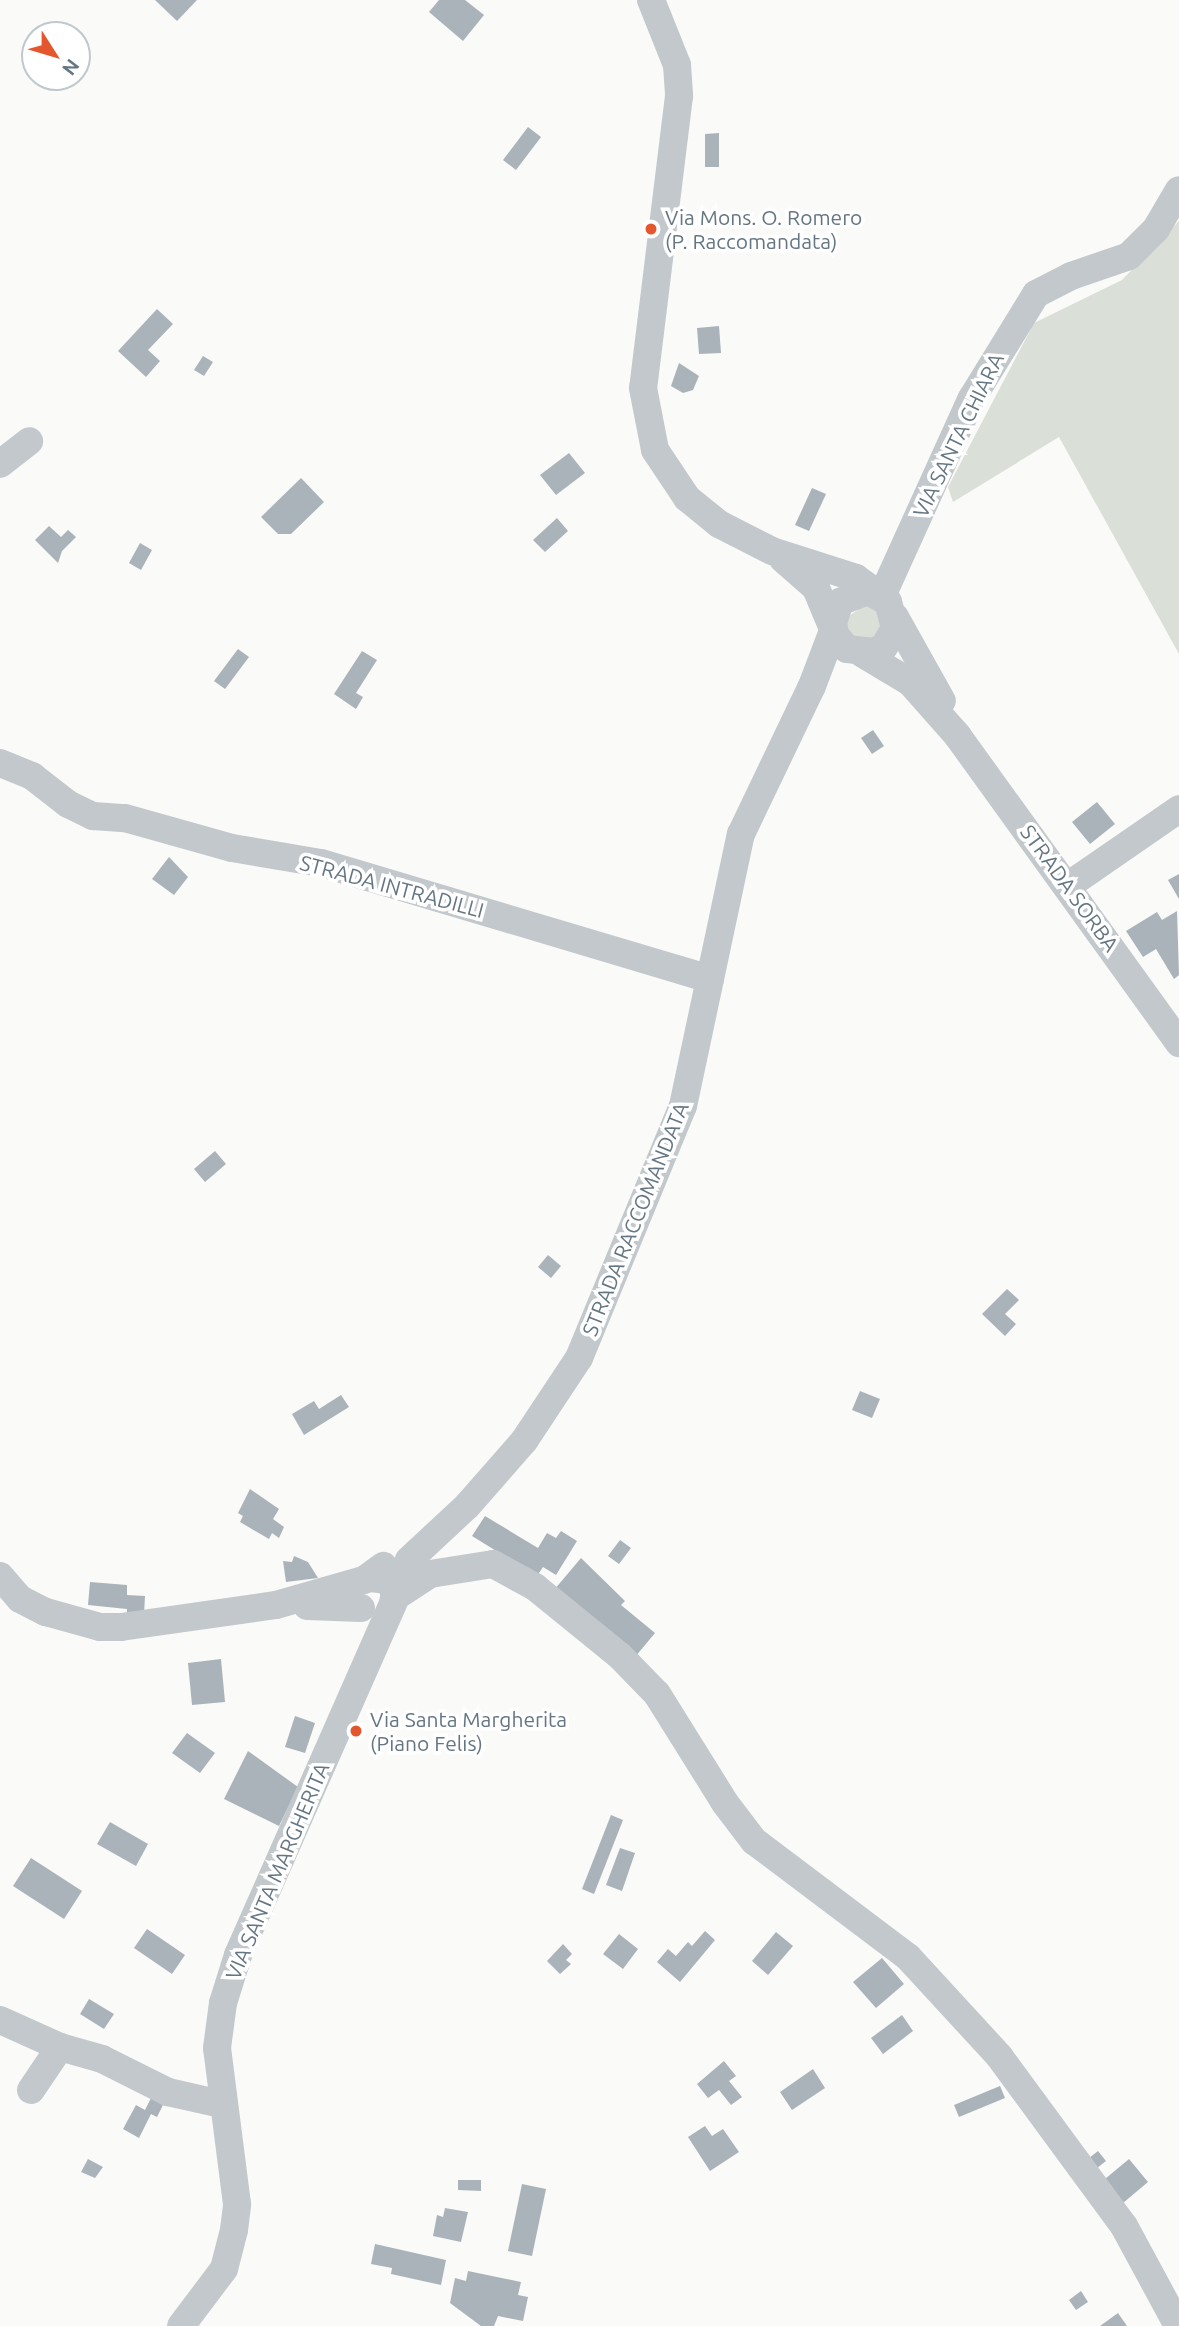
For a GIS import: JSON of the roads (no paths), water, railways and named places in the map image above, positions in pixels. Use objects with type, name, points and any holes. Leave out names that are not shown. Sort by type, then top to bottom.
[{"type":"street","points":[[651,0],[677,65],[679,96],[643,388],[648,430],[667,473],[687,498],[719,524],[772,551],[824,565],[885,603],[957,735]]},
{"type":"street","name":"VIA SANTA CHIARA","points":[[885,603],[972,398],[1036,294],[1071,276],[1129,256],[1156,229],[1179,190]]},
{"type":"street","points":[[0,464],[29,441]]},
{"type":"street","points":[[772,551],[816,588],[841,643],[910,682],[957,735]]},
{"type":"street","points":[[812,686],[833,625],[848,596],[885,603]]},
{"type":"street","points":[[812,686],[838,660],[884,647],[895,628],[885,603]]},
{"type":"street","name":"STRADA RACCOMANDATA","points":[[452,1520],[524,1441],[579,1357],[684,1106],[741,834],[812,686]]},
{"type":"street","name":"STRADA SORBA","points":[[957,735],[1069,885],[1179,1043]]},
{"type":"street","name":"STRADA INTRADILLI","points":[[0,763],[32,776],[68,804],[93,816],[125,818],[232,848],[321,863],[710,979]]},
{"type":"street","points":[[1069,885],[1179,809]]},
{"type":"street","points":[[368,1659],[371,1634],[356,1597],[366,1579],[452,1520]]},
{"type":"street","name":"VIA SANTA MARGHERITA","points":[[181,2326],[224,2269],[234,2230],[237,2204],[221,2104],[217,2049],[223,2003],[237,1959],[409,1560],[452,1520]]},
{"type":"street","points":[[276,1605],[362,1609],[377,1615],[394,1598],[430,1574],[493,1564],[535,1587],[620,1656],[657,1694],[725,1803],[754,1841],[908,1957],[999,2056],[1124,2226],[1178,2326]]},
{"type":"street","points":[[0,1576],[20,1599],[46,1612],[100,1627],[276,1605],[366,1579],[382,1577],[394,1598]]},
{"type":"street","points":[[0,2020],[60,2046],[102,2059],[167,2092],[221,2104]]},
{"type":"street","points":[[31,2090],[60,2046]]},
{"type":"place","name":"Via Mons. O. Romero (P. Raccomandata)","points":[[651,229]]},
{"type":"place","name":"Via Santa Margherita (Piano Felis)","points":[[356,1731]]}]
